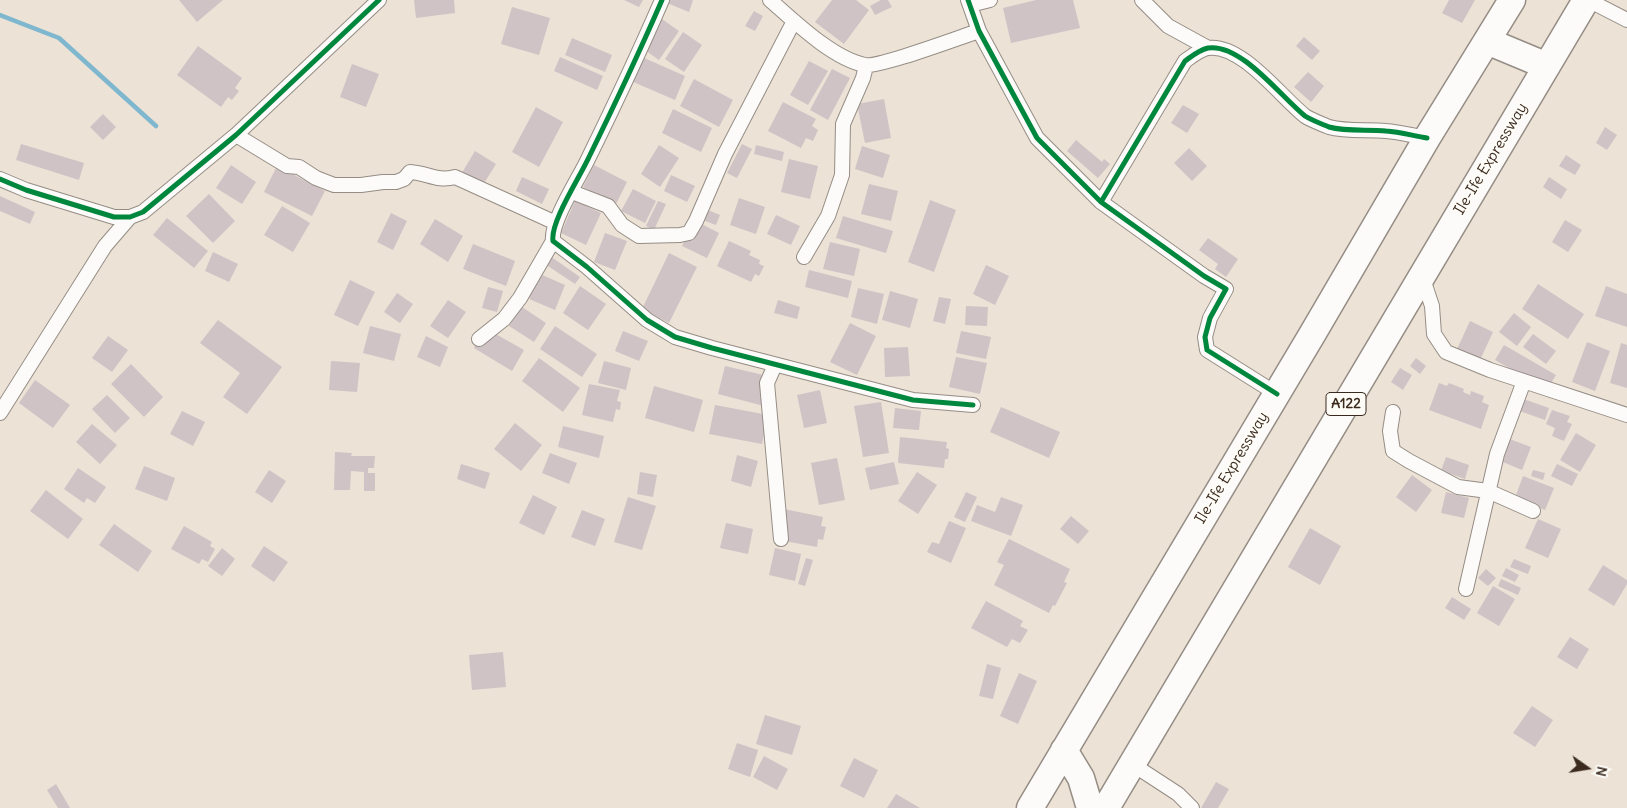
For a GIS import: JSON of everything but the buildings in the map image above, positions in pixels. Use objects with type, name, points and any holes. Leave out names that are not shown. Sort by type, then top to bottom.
[{"type":"highway","name":"Ile-Ife Expressway","points":[[1030,808],[1427,138],[1512,0]]},
{"type":"highway","name":"Ile-Ife Expressway","points":[[1106,808],[1587,0]]},
{"type":"highway","points":[[1487,41],[1547,66]]},
{"type":"highway","points":[[1064,750],[1081,778],[1090,808]]},
{"type":"street","points":[[0,179],[26,190],[114,217],[130,217],[143,212],[236,135],[379,0]]},
{"type":"street","points":[[479,339],[504,318],[520,298],[553,242],[552,235],[556,223],[662,0]]},
{"type":"street","points":[[770,0],[816,39],[844,57],[866,66],[979,31]]},
{"type":"street","points":[[990,0],[969,2],[979,31],[1037,138],[1101,202],[1204,276],[1226,288],[1210,318],[1205,336],[1208,350],[1277,394]]},
{"type":"street","points":[[1142,0],[1168,26],[1208,48],[1223,49],[1238,55],[1260,72],[1278,92],[1307,117],[1330,127],[1387,131],[1427,138]]},
{"type":"street","points":[[1587,0],[1627,20]]},
{"type":"street","points":[[572,192],[608,206],[622,225],[639,236],[689,233],[725,154],[794,21]]},
{"type":"street","points":[[1101,202],[1185,60],[1208,48]]},
{"type":"street","points":[[804,257],[828,216],[842,175],[843,124],[863,78],[866,66]]},
{"type":"street","points":[[236,135],[287,166],[299,167],[316,178],[334,185],[396,182],[410,172],[422,172],[444,180],[455,177],[556,223]]},
{"type":"street","points":[[0,413],[105,246],[130,217]]},
{"type":"street","points":[[553,242],[588,267],[647,320],[675,337],[913,400],[973,405]]},
{"type":"street","points":[[1422,276],[1432,306],[1434,334],[1446,352],[1524,382],[1627,415]]},
{"type":"street","points":[[775,365],[767,383],[781,539]]},
{"type":"street","points":[[1466,589],[1497,454],[1524,382]]},
{"type":"street","points":[[1393,412],[1390,431],[1393,451],[1409,462],[1458,487],[1488,492],[1533,511]]},
{"type":"street","points":[[1132,764],[1178,794],[1192,808]]},
{"type":"waterway","points":[[0,15],[59,38],[156,126]]},
{"type":"cycle path","points":[[0,179],[26,190],[114,217],[130,217],[143,212],[236,135],[379,0]]},
{"type":"cycle path","points":[[662,0],[585,166],[566,199],[556,223],[553,241],[587,267],[647,320],[675,337],[913,400],[973,405]]},
{"type":"cycle path","points":[[968,0],[979,31],[1037,138],[1101,202],[1204,276],[1226,289],[1210,318],[1205,337],[1207,350],[1277,394]]},
{"type":"cycle path","points":[[1101,202],[1185,61],[1208,48],[1221,49],[1247,62],[1305,116],[1329,127],[1379,130],[1427,138]]}]
